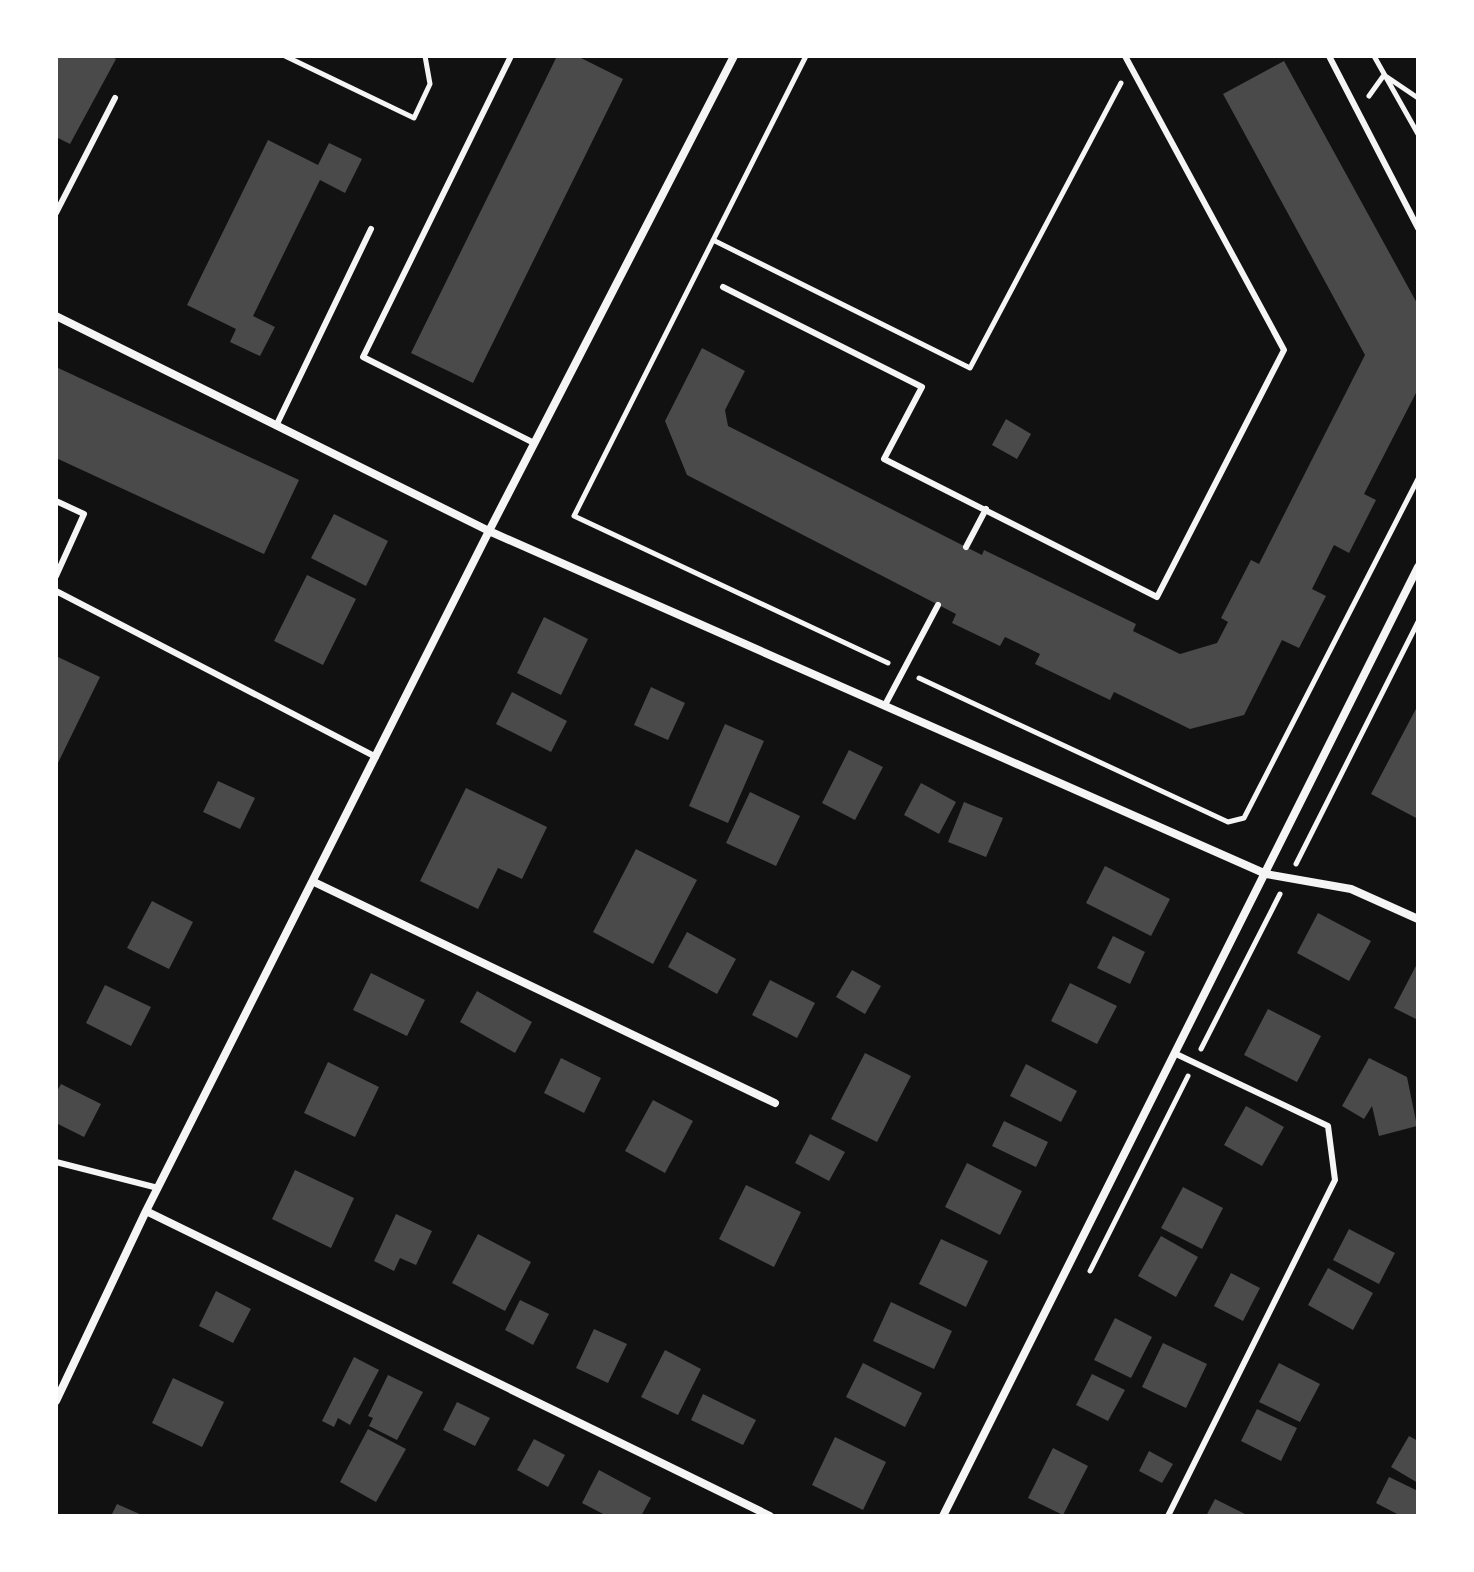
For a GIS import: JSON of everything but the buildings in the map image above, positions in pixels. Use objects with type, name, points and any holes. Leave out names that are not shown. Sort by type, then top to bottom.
[{"type":"street","points":[[56,1401],[146,1211],[489,531],[734,56]]},
{"type":"street","points":[[56,316],[489,531],[1266,874],[1351,889],[1418,919]]},
{"type":"street","points":[[943,1516],[1418,567]]},
{"type":"street","points":[[314,882],[775,1103]]},
{"type":"street","points":[[146,1211],[770,1516]]},
{"type":"lane","points":[[511,56],[363,357],[534,443]]},
{"type":"lane","points":[[723,287],[922,387],[884,459],[1157,597],[1284,350],[1125,56]]},
{"type":"lane","points":[[1329,56],[1418,228]]},
{"type":"lane","points":[[56,213],[115,98]]},
{"type":"lane","points":[[276,426],[371,229]]},
{"type":"lane","points":[[56,501],[84,514],[56,576]]},
{"type":"lane","points":[[966,547],[986,509]]},
{"type":"lane","points":[[56,591],[376,757]]},
{"type":"lane","points":[[885,705],[938,605]]},
{"type":"lane","points":[[1168,1516],[1335,1180],[1328,1126],[1174,1053]]},
{"type":"lane","points":[[56,1162],[158,1188]]},
{"type":"path","points":[[285,56],[414,118],[430,84],[425,56]]},
{"type":"path","points":[[806,56],[574,516],[1228,822],[1244,818],[1418,479]]},
{"type":"path","points":[[1374,56],[1418,134]]},
{"type":"path","points":[[713,240],[970,368],[1130,65]]},
{"type":"path","points":[[1359,110],[1384,75]]},
{"type":"path","points":[[1384,75],[1418,98]]}]
